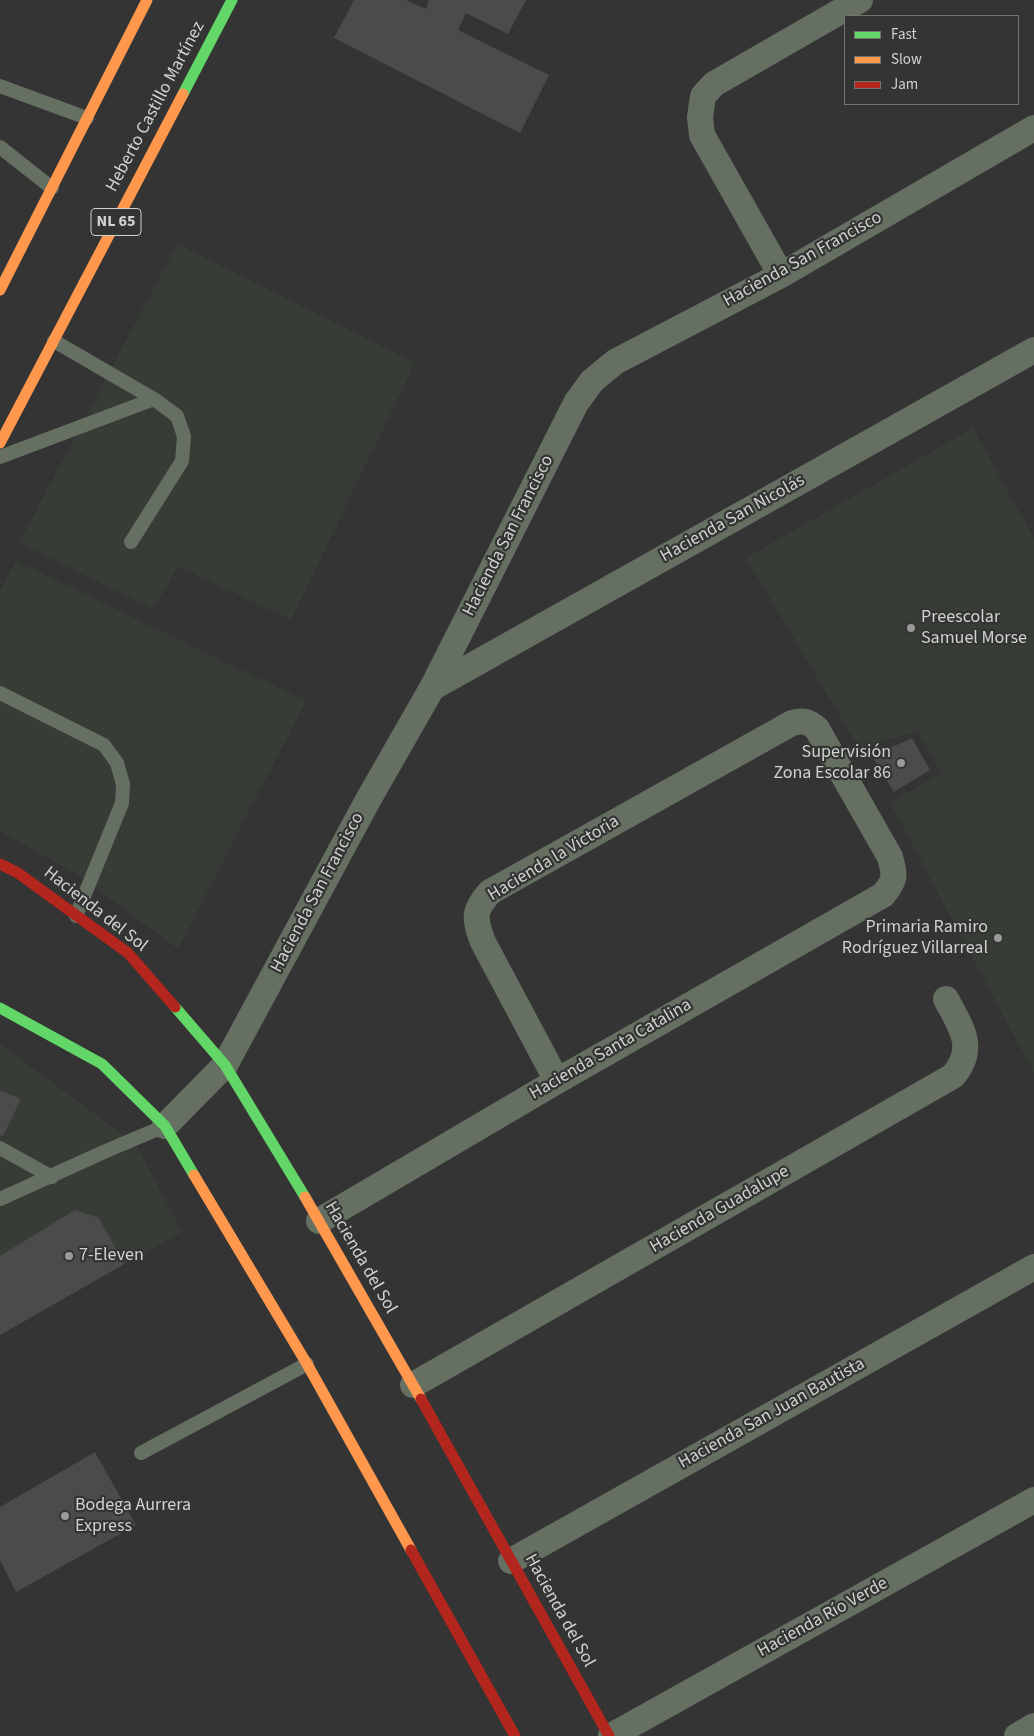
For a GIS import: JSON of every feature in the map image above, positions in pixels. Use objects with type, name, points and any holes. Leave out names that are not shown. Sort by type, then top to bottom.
[{"type":"street","points":[[0,290],[147,0]]},
{"type":"street","name":"Heberto Castillo Martínez","points":[[0,443],[232,0]]},
{"type":"street","points":[[781,275],[702,134],[700,117],[703,96],[714,84],[860,0]]},
{"type":"street","name":"Hacienda San Francisco","points":[[165,1126],[225,1065],[368,800],[432,688],[576,403],[592,381],[615,362],[781,275],[1034,128]]},
{"type":"street","name":"Hacienda San Nicolás","points":[[432,688],[1034,350]]},
{"type":"street","name":"Hacienda la Victoria","points":[[557,1081],[482,942],[476,924],[479,904],[490,892],[792,723],[803,720],[817,730],[890,857],[894,873]]},
{"type":"street","name":"Hacienda del Sol","points":[[0,864],[18,873],[128,954],[225,1065],[319,1221],[610,1736]]},
{"type":"street","name":"Hacienda Santa Catalina","points":[[319,1221],[557,1081],[883,895],[893,883],[894,873]]},
{"type":"street","name":"Hacienda Guadalupe","points":[[413,1385],[953,1076],[962,1065],[966,1051],[962,1030],[946,999]]},
{"type":"street","points":[[0,1008],[102,1064],[165,1126],[307,1364],[515,1736]]},
{"type":"street","name":"Hacienda San Juan Bautista","points":[[511,1561],[1034,1267]]},
{"type":"street","name":"Hacienda Río Verde","points":[[610,1736],[1034,1500]]},
{"type":"street","points":[[1017,1736],[1034,1726]]},
{"type":"lane","points":[[0,86],[87,118]]},
{"type":"lane","points":[[0,147],[52,188]]},
{"type":"lane","points":[[54,341],[154,399],[177,416],[184,436],[182,461],[131,542]]},
{"type":"lane","points":[[0,457],[154,399]]},
{"type":"lane","points":[[0,693],[104,745],[117,763],[122,784],[122,803],[76,916]]},
{"type":"lane","points":[[0,1199],[106,1150],[165,1126]]},
{"type":"lane","points":[[0,1148],[52,1176]]},
{"type":"lane","points":[[141,1453],[307,1364]]},
{"type":"shaded area","points":[[177,244],[415,363],[291,620],[178,566],[154,609],[19,543]]},
{"type":"shaded area","name":"Preescolar Samuel Morse","points":[[973,428],[1034,538],[1034,1073],[890,803],[941,773],[918,732],[990,711],[859,748],[746,558]]},
{"type":"shaded area","points":[[16,561],[306,701],[178,949],[80,876],[0,831],[0,591]]},
{"type":"shaded area","points":[[0,1044],[136,1144],[182,1232],[0,1335]]},
{"type":"building","points":[[354,0],[406,0],[426,9],[429,0],[526,0],[508,34],[466,13],[458,30],[549,75],[520,133],[334,38]]},
{"type":"building","name":"Supervisión Zona Escolar 86","points":[[912,738],[930,770],[894,792],[872,756]]},
{"type":"building","points":[[0,1090],[21,1099],[3,1136],[0,1135]]},
{"type":"building","name":"7-Eleven","points":[[75,1210],[99,1218],[124,1264],[0,1335],[0,1256]]},
{"type":"building","name":"Bodega Aurrera Express","points":[[95,1452],[136,1525],[16,1592],[0,1560],[0,1507]]},
{"type":"traffic: fast","points":[[183,94],[232,0]]},
{"type":"traffic: fast","points":[[175,1007],[225,1065],[305,1197]]},
{"type":"traffic: fast","points":[[0,1008],[102,1064],[165,1126],[194,1175]]},
{"type":"traffic: slow","points":[[0,290],[147,0]]},
{"type":"traffic: slow","points":[[0,443],[183,94]]},
{"type":"traffic: slow","points":[[194,1175],[307,1364],[411,1550]]},
{"type":"traffic: slow","points":[[305,1197],[421,1399]]},
{"type":"traffic: jam","points":[[0,864],[18,873],[128,953],[175,1007]]},
{"type":"traffic: jam","points":[[421,1399],[609,1736]]},
{"type":"traffic: jam","points":[[411,1550],[515,1736]]},
{"type":"place","name":"Preescolar Samuel Morse","points":[[911,628]]},
{"type":"place","name":"Supervisión Zona Escolar 86","points":[[901,763]]},
{"type":"place","name":"Primaria Ramiro Rodríguez Villarreal","points":[[998,938]]},
{"type":"place","name":"7-Eleven","points":[[69,1256]]},
{"type":"place","name":"Bodega Aurrera Express","points":[[65,1516]]}]
